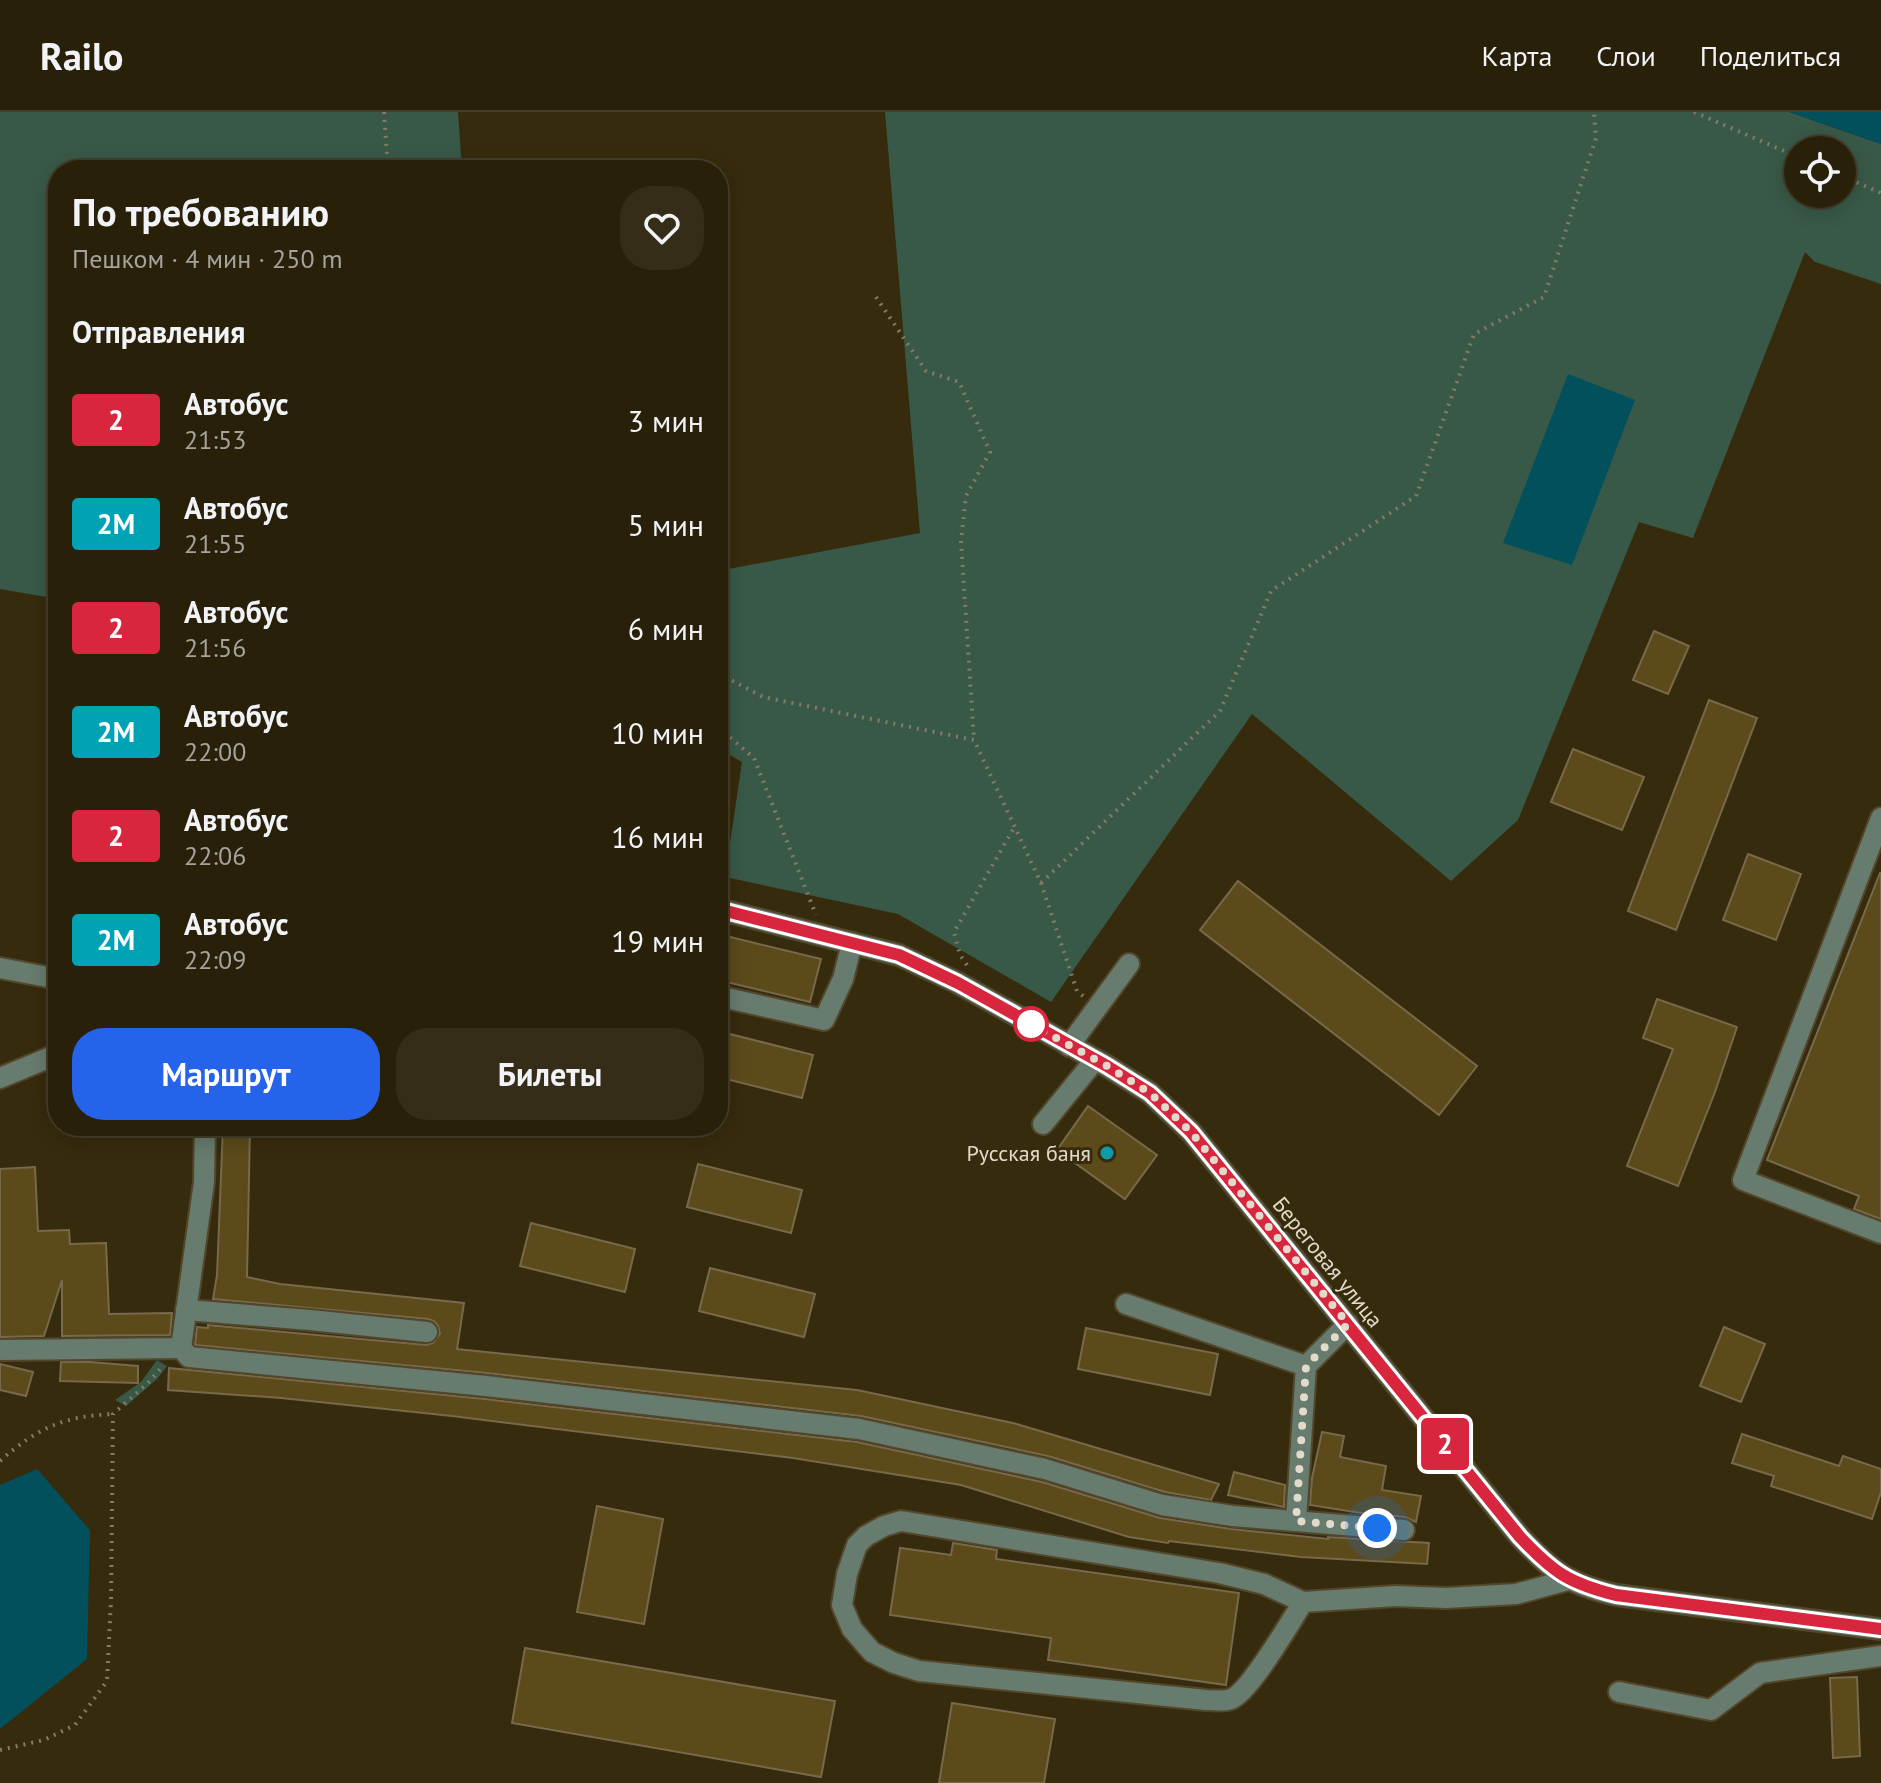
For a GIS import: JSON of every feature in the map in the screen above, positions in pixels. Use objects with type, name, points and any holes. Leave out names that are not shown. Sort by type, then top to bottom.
[{"type":"street","points":[[1881,818],[1743,1180],[1881,1233]]},
{"type":"street","name":"Береговая улица","points":[[728,912],[899,955],[958,983],[1150,1093],[1191,1132],[1520,1537],[1540,1559],[1568,1580],[1616,1595],[1881,1629]]},
{"type":"street","points":[[728,998],[824,1020],[843,979],[852,943]]},
{"type":"street","points":[[1069,1046],[1129,964]]},
{"type":"street","points":[[0,968],[48,977]]},
{"type":"street","points":[[0,1078],[48,1058]]},
{"type":"street","points":[[1043,1124],[1095,1060]]},
{"type":"street","points":[[181,1348],[204,1182],[205,1136]]},
{"type":"street","points":[[1126,1304],[1306,1366]]},
{"type":"street","points":[[186,1310],[427,1332]]},
{"type":"street","points":[[1296,1521],[1306,1366],[1348,1324]]},
{"type":"street","points":[[0,1350],[181,1348],[189,1357],[486,1386],[859,1429],[1045,1469],[1162,1505],[1233,1516],[1404,1530]]},
{"type":"street","points":[[1303,1602],[1252,1681],[1238,1696],[1229,1700],[919,1671],[872,1652],[852,1629],[842,1605],[847,1574],[857,1545],[884,1526],[901,1521],[1219,1573],[1264,1584],[1303,1602],[1396,1596],[1446,1598],[1516,1594],[1568,1580]]},
{"type":"street","points":[[1619,1692],[1711,1710],[1760,1673],[1881,1656]]},
{"type":"path","points":[[384,112],[387,160]]},
{"type":"path","points":[[1041,883],[1220,711],[1271,591],[1416,496],[1474,334],[1544,297],[1596,138],[1594,112]]},
{"type":"path","points":[[1694,112],[1784,151]]},
{"type":"path","points":[[1856,182],[1881,193]]},
{"type":"path","points":[[876,297],[926,371],[959,382],[990,452],[966,496],[961,541],[974,740],[1041,883],[1077,991],[1096,1009]]},
{"type":"path","points":[[728,678],[763,697],[974,740]]},
{"type":"path","points":[[728,736],[754,758],[824,936]]},
{"type":"path","points":[[968,967],[960,955],[954,932],[1015,826]]},
{"type":"path","points":[[0,1461],[41,1429],[83,1415],[113,1414],[181,1348]]},
{"type":"path","points":[[0,1750],[44,1740],[75,1725],[107,1681],[113,1414]]},
{"type":"green space","points":[[0,112],[458,112],[461,160],[48,160],[48,597],[0,589]]},
{"type":"green space","points":[[885,112],[1789,112],[1881,144],[1881,284],[1815,262],[1805,252],[1693,538],[1639,522],[1518,820],[1451,881],[1252,714],[1051,1002],[898,914],[728,878],[728,857],[742,762],[728,754],[728,569],[920,533]]},
{"type":"green space","points":[[157,1360],[167,1366],[157,1379],[126,1406],[115,1400],[141,1382]]},
{"type":"water","points":[[1789,112],[1881,112],[1881,144]]},
{"type":"water","points":[[1568,374],[1635,400],[1572,565],[1503,543]]},
{"type":"water","points":[[37,1469],[90,1530],[87,1659],[0,1729],[0,1485]]},
{"type":"building","points":[[1654,631],[1689,646],[1668,694],[1633,680]]},
{"type":"building","points":[[1709,700],[1757,718],[1676,930],[1628,911]]},
{"type":"building","points":[[1573,749],[1644,777],[1622,830],[1551,802]]},
{"type":"building","points":[[1748,854],[1801,874],[1776,940],[1723,920]]},
{"type":"building","points":[[1880,873],[1881,1219],[1854,1209],[1859,1196],[1767,1160]]},
{"type":"building","points":[[1238,881],[1477,1066],[1439,1115],[1200,930]]},
{"type":"building","points":[[728,936],[821,959],[810,1002],[728,982]]},
{"type":"building","points":[[1657,999],[1737,1027],[1678,1186],[1627,1166],[1673,1049],[1643,1038]]},
{"type":"building","points":[[728,1034],[813,1055],[802,1098],[728,1080]]},
{"type":"building","name":"Русская баня","points":[[1088,1106],[1157,1155],[1125,1199],[1057,1150]]},
{"type":"building","points":[[223,1136],[250,1136],[247,1277],[280,1284],[464,1303],[457,1349],[857,1390],[1013,1423],[1219,1484],[1211,1500],[1165,1492],[1048,1456],[861,1416],[487,1373],[195,1345],[197,1327],[208,1328],[208,1325],[426,1345],[433,1343],[440,1334],[434,1321],[428,1319],[213,1299],[217,1275]]},
{"type":"building","points":[[698,1164],[802,1190],[791,1233],[687,1207]]},
{"type":"building","points":[[35,1167],[38,1231],[69,1230],[70,1244],[106,1243],[109,1314],[172,1313],[170,1335],[62,1336],[62,1280],[44,1336],[0,1337],[0,1169]]},
{"type":"building","points":[[531,1223],[635,1249],[625,1292],[520,1266]]},
{"type":"building","points":[[710,1268],[815,1294],[804,1337],[699,1311]]},
{"type":"building","points":[[1724,1327],[1765,1344],[1741,1402],[1700,1386]]},
{"type":"building","points":[[1086,1328],[1218,1354],[1210,1395],[1078,1369]]},
{"type":"building","points":[[61,1362],[138,1366],[138,1383],[60,1381]]},
{"type":"building","points":[[0,1364],[33,1372],[26,1396],[0,1390]]},
{"type":"building","points":[[169,1368],[485,1399],[857,1442],[1042,1482],[1160,1518],[1328,1539],[1429,1543],[1427,1564],[1301,1557],[1129,1537],[961,1485],[793,1458],[452,1416],[168,1390]]},
{"type":"building","points":[[1322,1432],[1344,1436],[1340,1457],[1386,1466],[1382,1490],[1421,1496],[1416,1522],[1405,1517],[1310,1505],[1312,1478]]},
{"type":"building","points":[[1742,1434],[1839,1466],[1843,1456],[1881,1469],[1881,1492],[1872,1519],[1771,1486],[1774,1476],[1732,1463]]},
{"type":"building","points":[[1234,1472],[1285,1485],[1284,1507],[1228,1495]]},
{"type":"building","points":[[597,1506],[663,1519],[644,1624],[577,1612]]},
{"type":"building","points":[[953,1543],[997,1550],[996,1559],[1239,1593],[1226,1685],[1048,1660],[1051,1638],[890,1615],[900,1548],[951,1555]]},
{"type":"building","points":[[525,1648],[835,1701],[821,1777],[512,1723]]},
{"type":"building","points":[[1857,1677],[1860,1756],[1833,1758],[1830,1678]]},
{"type":"building","points":[[952,1703],[1055,1719],[1044,1783],[939,1783]]},
{"type":"bus line","name":"2","points":[[728,912],[899,955],[958,983],[1150,1093],[1191,1132],[1520,1537],[1540,1559],[1568,1580],[1616,1595],[1881,1629]]},
{"type":"place","name":"Русская баня","points":[[1107,1153]]},
{"type":"route","points":[[1031,1024],[1150,1093],[1191,1132],[1348,1324],[1306,1366],[1296,1521],[1377,1528]]}]
